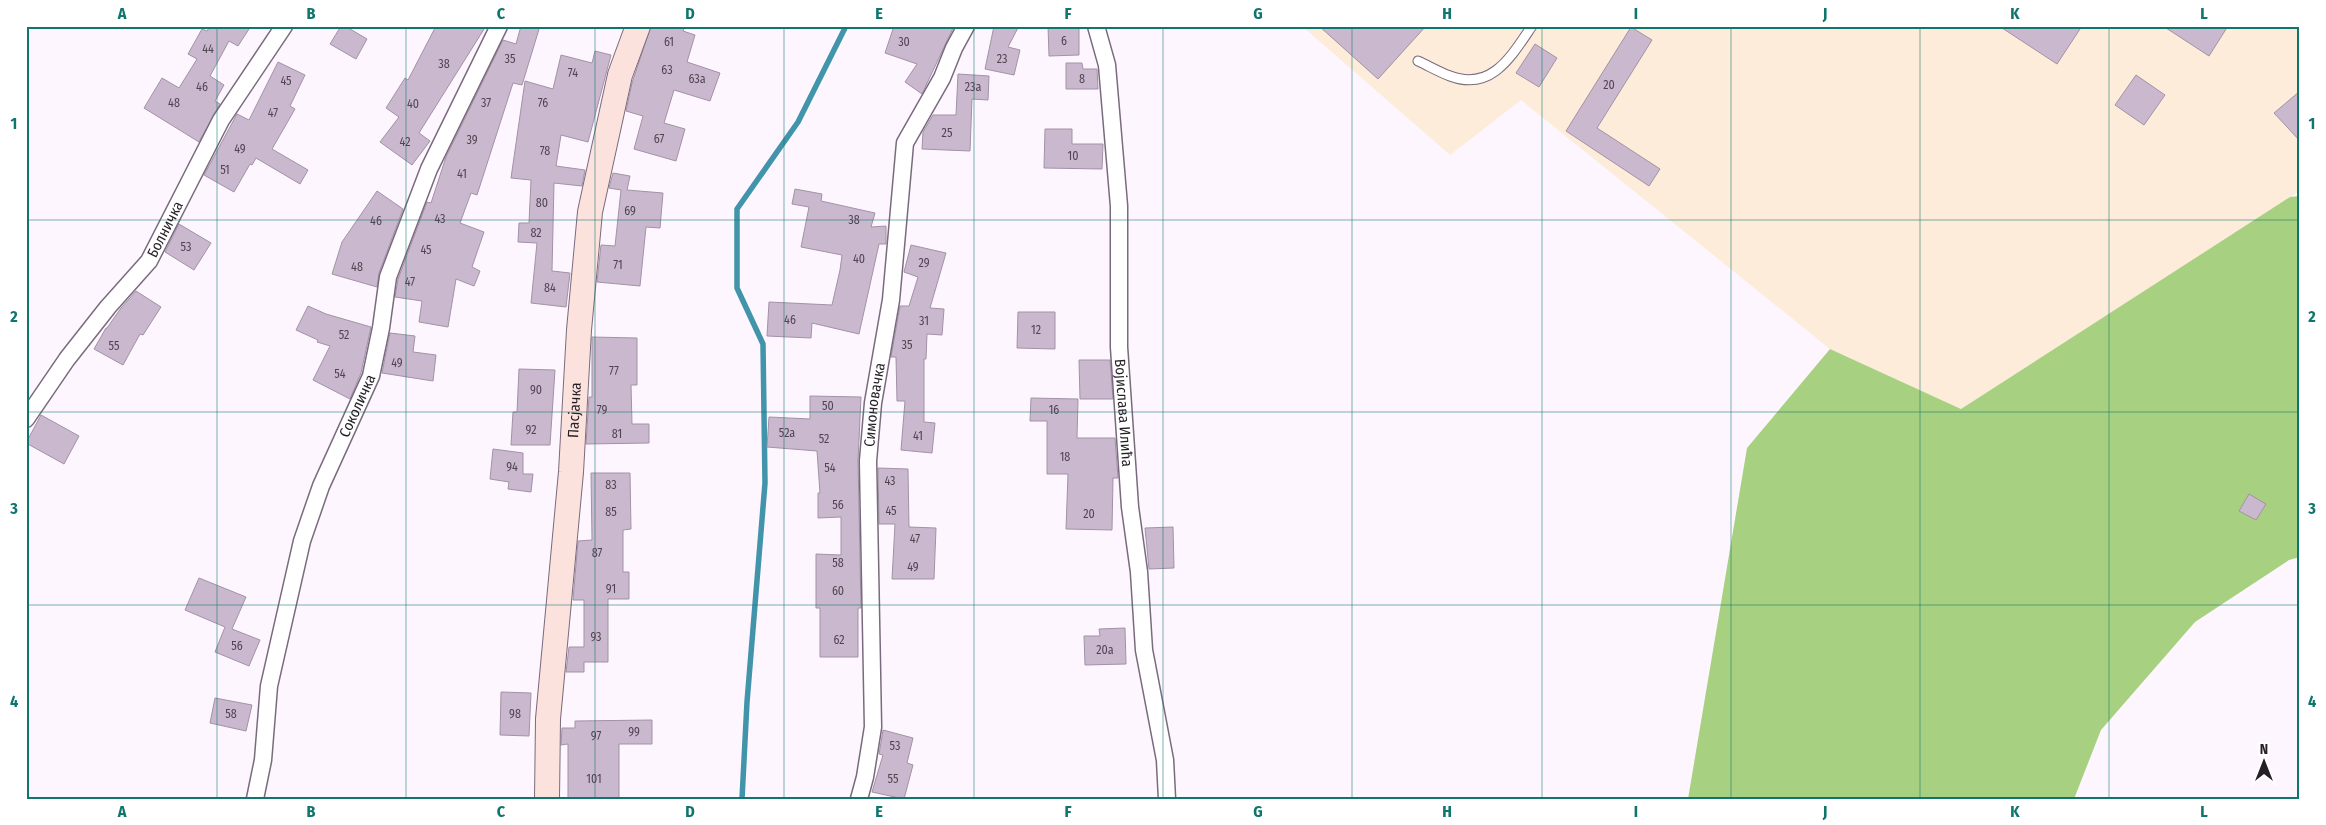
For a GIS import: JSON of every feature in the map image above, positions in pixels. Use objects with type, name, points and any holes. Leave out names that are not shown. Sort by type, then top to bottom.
[{"type":"main road","name":"Пасјачка","points":[[547,799],[548,719],[571,472],[580,321],[589,221],[620,75],[638,26]]},
{"type":"street","name":"Болничка","points":[[26,419],[67,359],[108,307],[149,261],[221,120],[284,26]]},
{"type":"street","name":"Соколичка","points":[[255,799],[262,760],[268,686],[302,541],[321,486],[371,376],[382,328],[388,278],[429,168],[499,26]]},
{"type":"street","name":"Симоновачка","points":[[858,799],[866,777],[873,727],[868,461],[873,403],[891,300],[905,143],[942,78],[966,26]]},
{"type":"street","name":"Војислава Илића","points":[[1096,26],[1107,65],[1119,206],[1119,348],[1130,507],[1139,572],[1144,650],[1164,760],[1166,799]]},
{"type":"lane","points":[[1418,61],[1462,79],[1484,77],[1503,67],[1532,26]]},
{"type":"shaded area","points":[[1302,26],[2300,26],[2300,191],[1961,409],[1830,349],[1521,100],[1450,155]]},
{"type":"green space","points":[[2300,196],[2300,557],[2289,560],[2195,622],[2101,730],[2074,799],[1688,799],[1747,448],[1830,349],[1961,409],[2290,197]]},
{"type":"building","points":[[206,26],[251,26],[238,46],[229,41],[210,76],[224,85],[215,101],[220,104],[199,142],[144,108],[162,78],[179,88],[197,59],[188,54],[202,29],[207,31],[209,28]]},
{"type":"building","points":[[341,26],[345,26],[367,39],[356,59],[330,44]]},
{"type":"building","points":[[436,26],[486,26],[419,133],[430,141],[412,165],[380,142],[399,117],[386,108],[405,78],[408,80]]},
{"type":"building","points":[[521,26],[540,26],[522,85],[513,83],[477,195],[471,193],[460,223],[484,232],[472,267],[480,271],[474,286],[456,279],[448,327],[419,322],[422,301],[395,297],[398,279],[427,202],[431,203],[446,157],[503,40],[516,44]]},
{"type":"building","points":[[651,26],[685,26],[683,31],[695,35],[687,62],[720,73],[710,101],[674,90],[664,123],[685,129],[676,161],[634,149],[643,116],[626,111],[632,83]]},
{"type":"building","points":[[894,26],[954,26],[922,94],[905,82],[917,64],[885,53]]},
{"type":"building","points":[[994,26],[1019,26],[1008,47],[1020,50],[1014,75],[985,69]]},
{"type":"building","points":[[1048,26],[1079,26],[1079,55],[1049,56]]},
{"type":"building","points":[[1319,26],[1426,26],[1378,79]]},
{"type":"building","points":[[1999,26],[2082,26],[2057,64]]},
{"type":"building","points":[[2163,26],[2228,26],[2209,56]]},
{"type":"building","points":[[1631,27],[1652,40],[1597,128],[1660,169],[1649,186],[1566,131]]},
{"type":"building","points":[[1535,44],[1557,58],[1539,87],[1516,73]]},
{"type":"building","points":[[595,51],[611,55],[588,142],[561,135],[556,166],[585,170],[582,186],[554,183],[552,271],[570,273],[566,307],[531,303],[537,243],[518,242],[519,223],[529,223],[531,180],[511,178],[525,81],[553,89],[561,55],[592,63]]},
{"type":"building","points":[[278,62],[305,75],[290,106],[295,109],[272,149],[308,170],[300,184],[256,158],[252,165],[250,164],[234,192],[204,175],[237,114],[249,120]]},
{"type":"building","points":[[1066,63],[1082,63],[1083,69],[1097,69],[1098,89],[1066,89]]},
{"type":"building","points":[[958,74],[989,76],[988,100],[972,99],[970,151],[922,149],[923,132],[933,115],[956,115]]},
{"type":"building","points":[[2136,75],[2165,95],[2144,125],[2115,105]]},
{"type":"building","points":[[2300,91],[2300,141],[2274,113]]},
{"type":"building","points":[[1045,129],[1072,129],[1072,144],[1103,144],[1102,169],[1044,168]]},
{"type":"building","points":[[613,173],[630,176],[627,190],[663,193],[660,228],[646,227],[640,286],[597,282],[601,245],[615,246],[621,190],[609,188]]},
{"type":"building","points":[[795,189],[822,194],[821,201],[875,213],[871,227],[886,226],[886,244],[879,244],[859,334],[812,323],[811,338],[767,336],[769,302],[832,305],[840,270],[842,255],[801,247],[809,207],[792,204]]},
{"type":"building","points":[[377,191],[403,209],[379,273],[377,287],[332,274],[342,242]]},
{"type":"building","points":[[179,224],[211,243],[194,270],[165,252]]},
{"type":"building","points":[[911,245],[946,253],[930,308],[944,309],[942,335],[927,334],[926,359],[924,359],[924,422],[935,423],[932,453],[901,450],[905,401],[897,401],[896,357],[891,357],[900,306],[909,306],[918,277],[904,272]]},
{"type":"building","points":[[136,291],[161,307],[143,335],[140,334],[123,365],[94,349],[106,328]]},
{"type":"building","points":[[308,306],[326,314],[371,327],[361,373],[350,399],[313,380],[330,346],[317,342],[318,340],[296,330]]},
{"type":"building","points":[[1018,312],[1055,312],[1055,349],[1017,348]]},
{"type":"building","points":[[390,333],[415,336],[413,352],[436,355],[433,381],[382,373]]},
{"type":"building","points":[[592,337],[637,338],[637,385],[631,385],[632,424],[649,424],[649,443],[586,444],[589,397],[592,397]]},
{"type":"building","points":[[1079,360],[1110,360],[1113,399],[1080,399]]},
{"type":"building","points":[[519,369],[555,370],[550,445],[511,445],[513,412],[517,412]]},
{"type":"building","points":[[810,396],[861,397],[858,461],[861,608],[858,608],[858,657],[820,657],[820,608],[816,608],[816,554],[841,555],[841,517],[818,518],[818,493],[820,493],[817,451],[767,447],[769,417],[810,419]]},
{"type":"building","points":[[1031,398],[1078,399],[1077,438],[1115,438],[1118,478],[1113,478],[1112,530],[1066,529],[1068,474],[1047,474],[1047,421],[1030,421]]},
{"type":"building","points":[[41,415],[79,436],[64,464],[26,443]]},
{"type":"building","points":[[493,449],[523,453],[523,474],[533,474],[531,492],[508,489],[509,482],[490,479]]},
{"type":"building","points":[[878,468],[908,469],[909,527],[936,528],[934,579],[892,579],[895,524],[879,524]]},
{"type":"building","points":[[591,473],[630,473],[631,529],[623,530],[623,572],[629,572],[629,599],[608,599],[608,662],[584,662],[584,672],[566,672],[569,647],[584,647],[584,600],[573,600],[578,541],[592,540]]},
{"type":"building","points":[[2249,494],[2266,504],[2256,520],[2239,511]]},
{"type":"building","points":[[1173,527],[1174,568],[1149,569],[1145,528]]},
{"type":"building","points":[[199,578],[246,597],[232,629],[260,640],[249,666],[215,652],[225,627],[185,610]]},
{"type":"building","points":[[1125,628],[1126,664],[1085,665],[1084,636],[1100,636],[1099,629]]},
{"type":"building","points":[[501,692],[531,693],[529,736],[500,735]]},
{"type":"building","points":[[215,698],[252,705],[246,731],[210,723]]},
{"type":"building","points":[[652,720],[652,744],[619,744],[619,799],[568,799],[568,744],[561,745],[562,728],[575,728],[575,721]]},
{"type":"building","points":[[883,730],[913,738],[907,763],[913,765],[904,799],[872,792],[883,755],[879,754]]},
{"type":"waterway","points":[[742,799],[747,702],[765,483],[763,344],[737,288],[737,209],[798,122],[846,26]]}]
